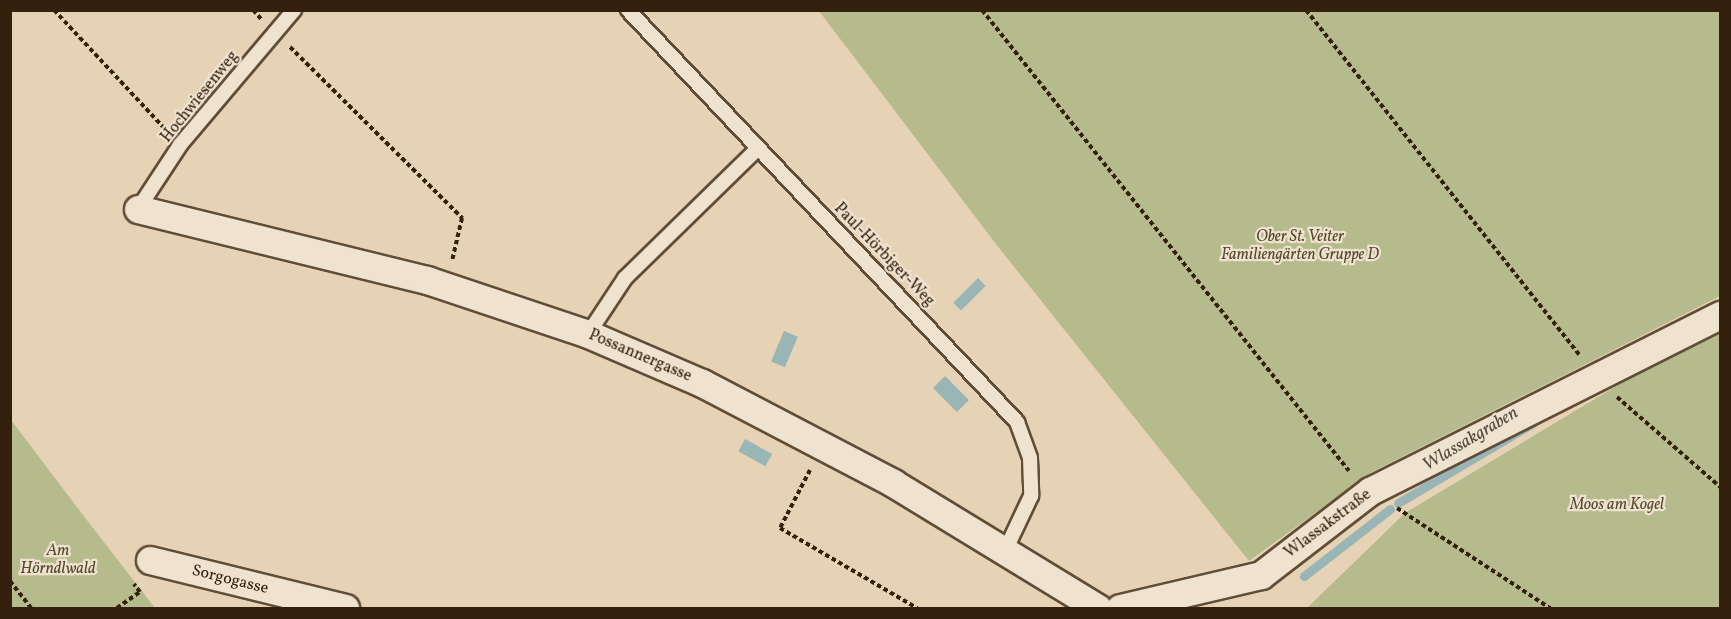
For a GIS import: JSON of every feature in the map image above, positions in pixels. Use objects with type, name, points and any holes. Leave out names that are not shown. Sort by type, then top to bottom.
[{"type":"street","name":"Possannergasse","points":[[138,209],[446,286],[588,334],[702,383],[823,446],[1098,609]]},
{"type":"street","name":"Wlassakstraße","points":[[1120,609],[1261,575],[1370,491],[1720,315]]},
{"type":"street","name":"Sorgogasse","points":[[150,560],[345,609]]},
{"type":"lane","name":"Hochwiesenweg","points":[[138,209],[180,145],[294,10]]},
{"type":"lane","name":"Paul-Hörbiger-Weg","points":[[628,10],[1017,422],[1030,458],[1031,496],[1004,553]]},
{"type":"lane","points":[[588,334],[625,278],[758,148]]},
{"type":"path","points":[[54,10],[180,145]]},
{"type":"path","points":[[982,10],[1370,491],[1550,609]]},
{"type":"path","points":[[1306,10],[1595,376],[1720,487]]},
{"type":"path","points":[[275,33],[462,218],[446,286]]},
{"type":"path","points":[[823,446],[780,528],[917,609]]},
{"type":"path","points":[[10,581],[31,609]]},
{"type":"green space","name":"Ober St. Veiter Familiengärten Gruppe D","points":[[819,11],[1720,11],[1720,296],[1372,472],[1249,561],[999,248]]},
{"type":"green space","name":"Moos am Kogel","points":[[1720,324],[1720,608],[1307,608],[1405,513]]},
{"type":"green space","name":"Am Hörndlwald","points":[[11,420],[86,519],[155,608],[11,608]]},
{"type":"water","points":[[978,278],[986,286],[961,311],[953,303]]},
{"type":"water","points":[[784,331],[798,337],[785,367],[771,361]]},
{"type":"water","points":[[945,376],[969,400],[957,412],[933,388]]},
{"type":"water","points":[[745,439],[772,454],[765,466],[738,451]]},
{"type":"waterway","name":"Wlassakgraben","points":[[1398,503],[1533,423]]},
{"type":"waterway","name":"Wlassakgraben","points":[[1304,576],[1390,509]]}]
